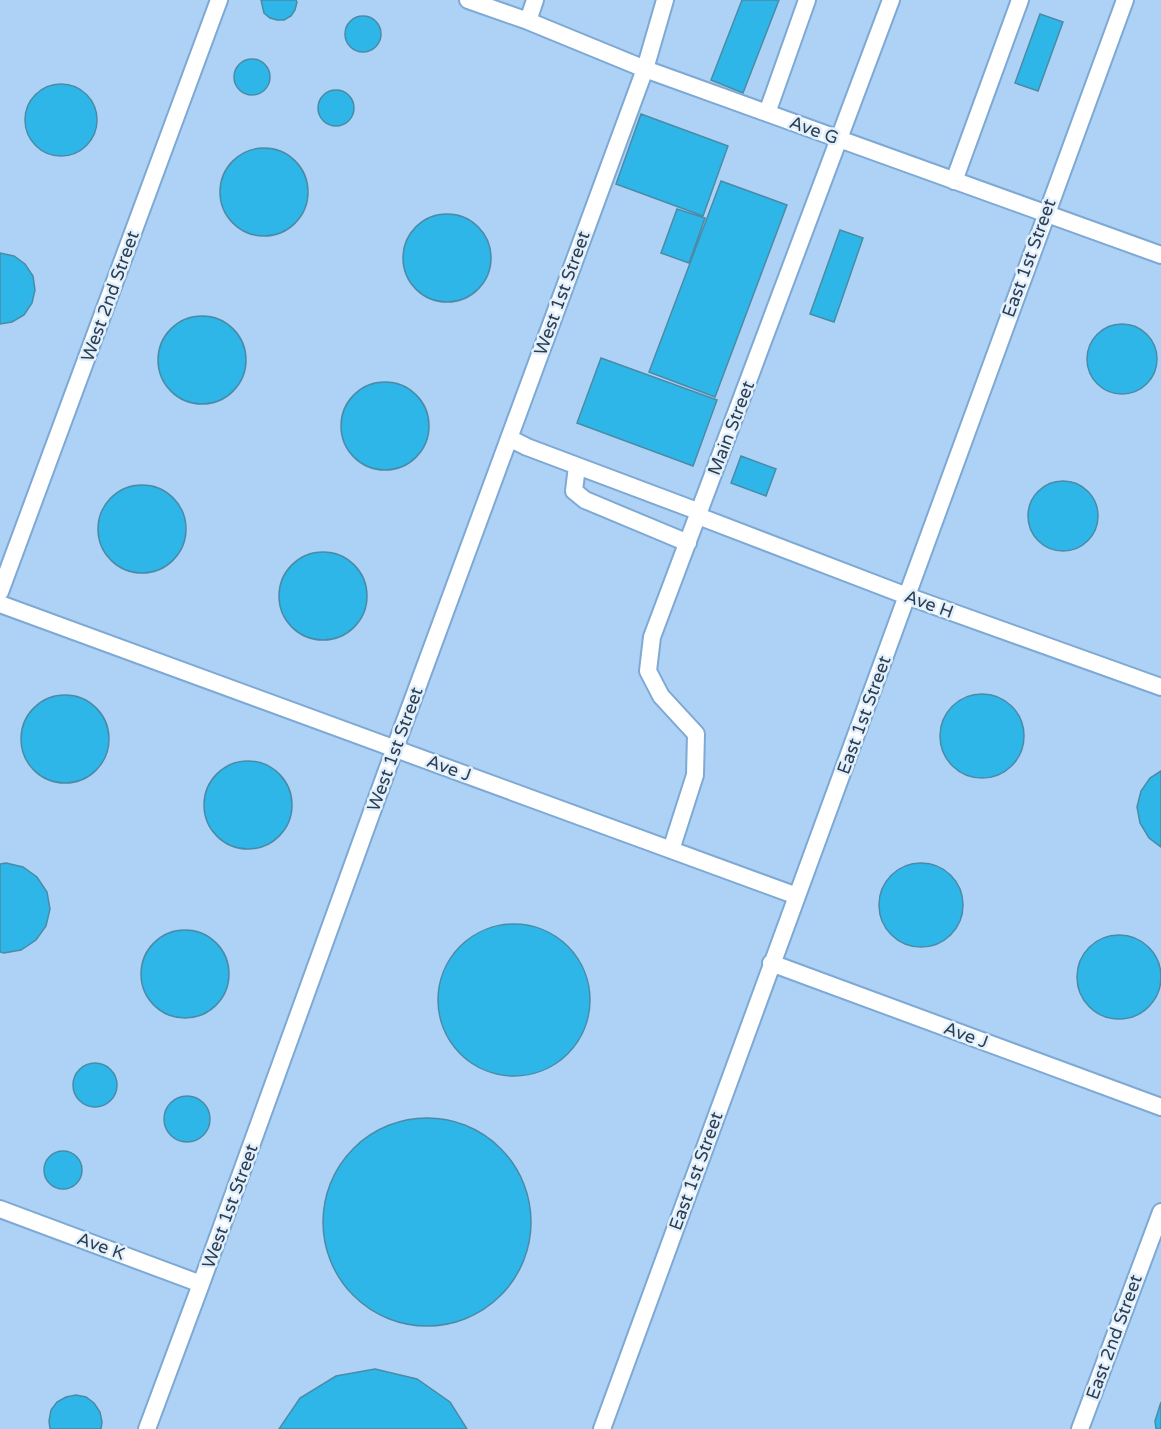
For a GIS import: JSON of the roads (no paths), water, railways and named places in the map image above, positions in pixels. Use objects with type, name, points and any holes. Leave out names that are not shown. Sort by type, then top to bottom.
[{"type":"street","name":"West 2nd Street","points":[[0,592],[219,0]]},
{"type":"street","name":"Ave G","points":[[468,0],[528,21],[645,69],[1161,255]]},
{"type":"street","points":[[528,21],[535,0]]},
{"type":"street","name":"West 1st Street","points":[[147,1429],[645,69],[665,0]]},
{"type":"street","points":[[767,113],[807,0]]},
{"type":"street","name":"Main Street","points":[[671,850],[695,775],[696,734],[661,696],[648,671],[652,637],[891,0]]},
{"type":"street","points":[[954,180],[1020,0]]},
{"type":"street","name":"East 1st Street","points":[[602,1429],[1125,0]]},
{"type":"street","name":"Ave H","points":[[509,438],[526,447],[907,596],[1161,687]]},
{"type":"street","points":[[577,466],[574,491],[585,500],[688,543]]},
{"type":"street","name":"Ave J","points":[[0,604],[797,896]]},
{"type":"street","name":"Ave J","points":[[771,963],[1161,1107]]},
{"type":"street","name":"Ave K","points":[[0,1209],[201,1284]]},
{"type":"street","name":"East 2nd Street","points":[[1080,1429],[1161,1212]]}]
